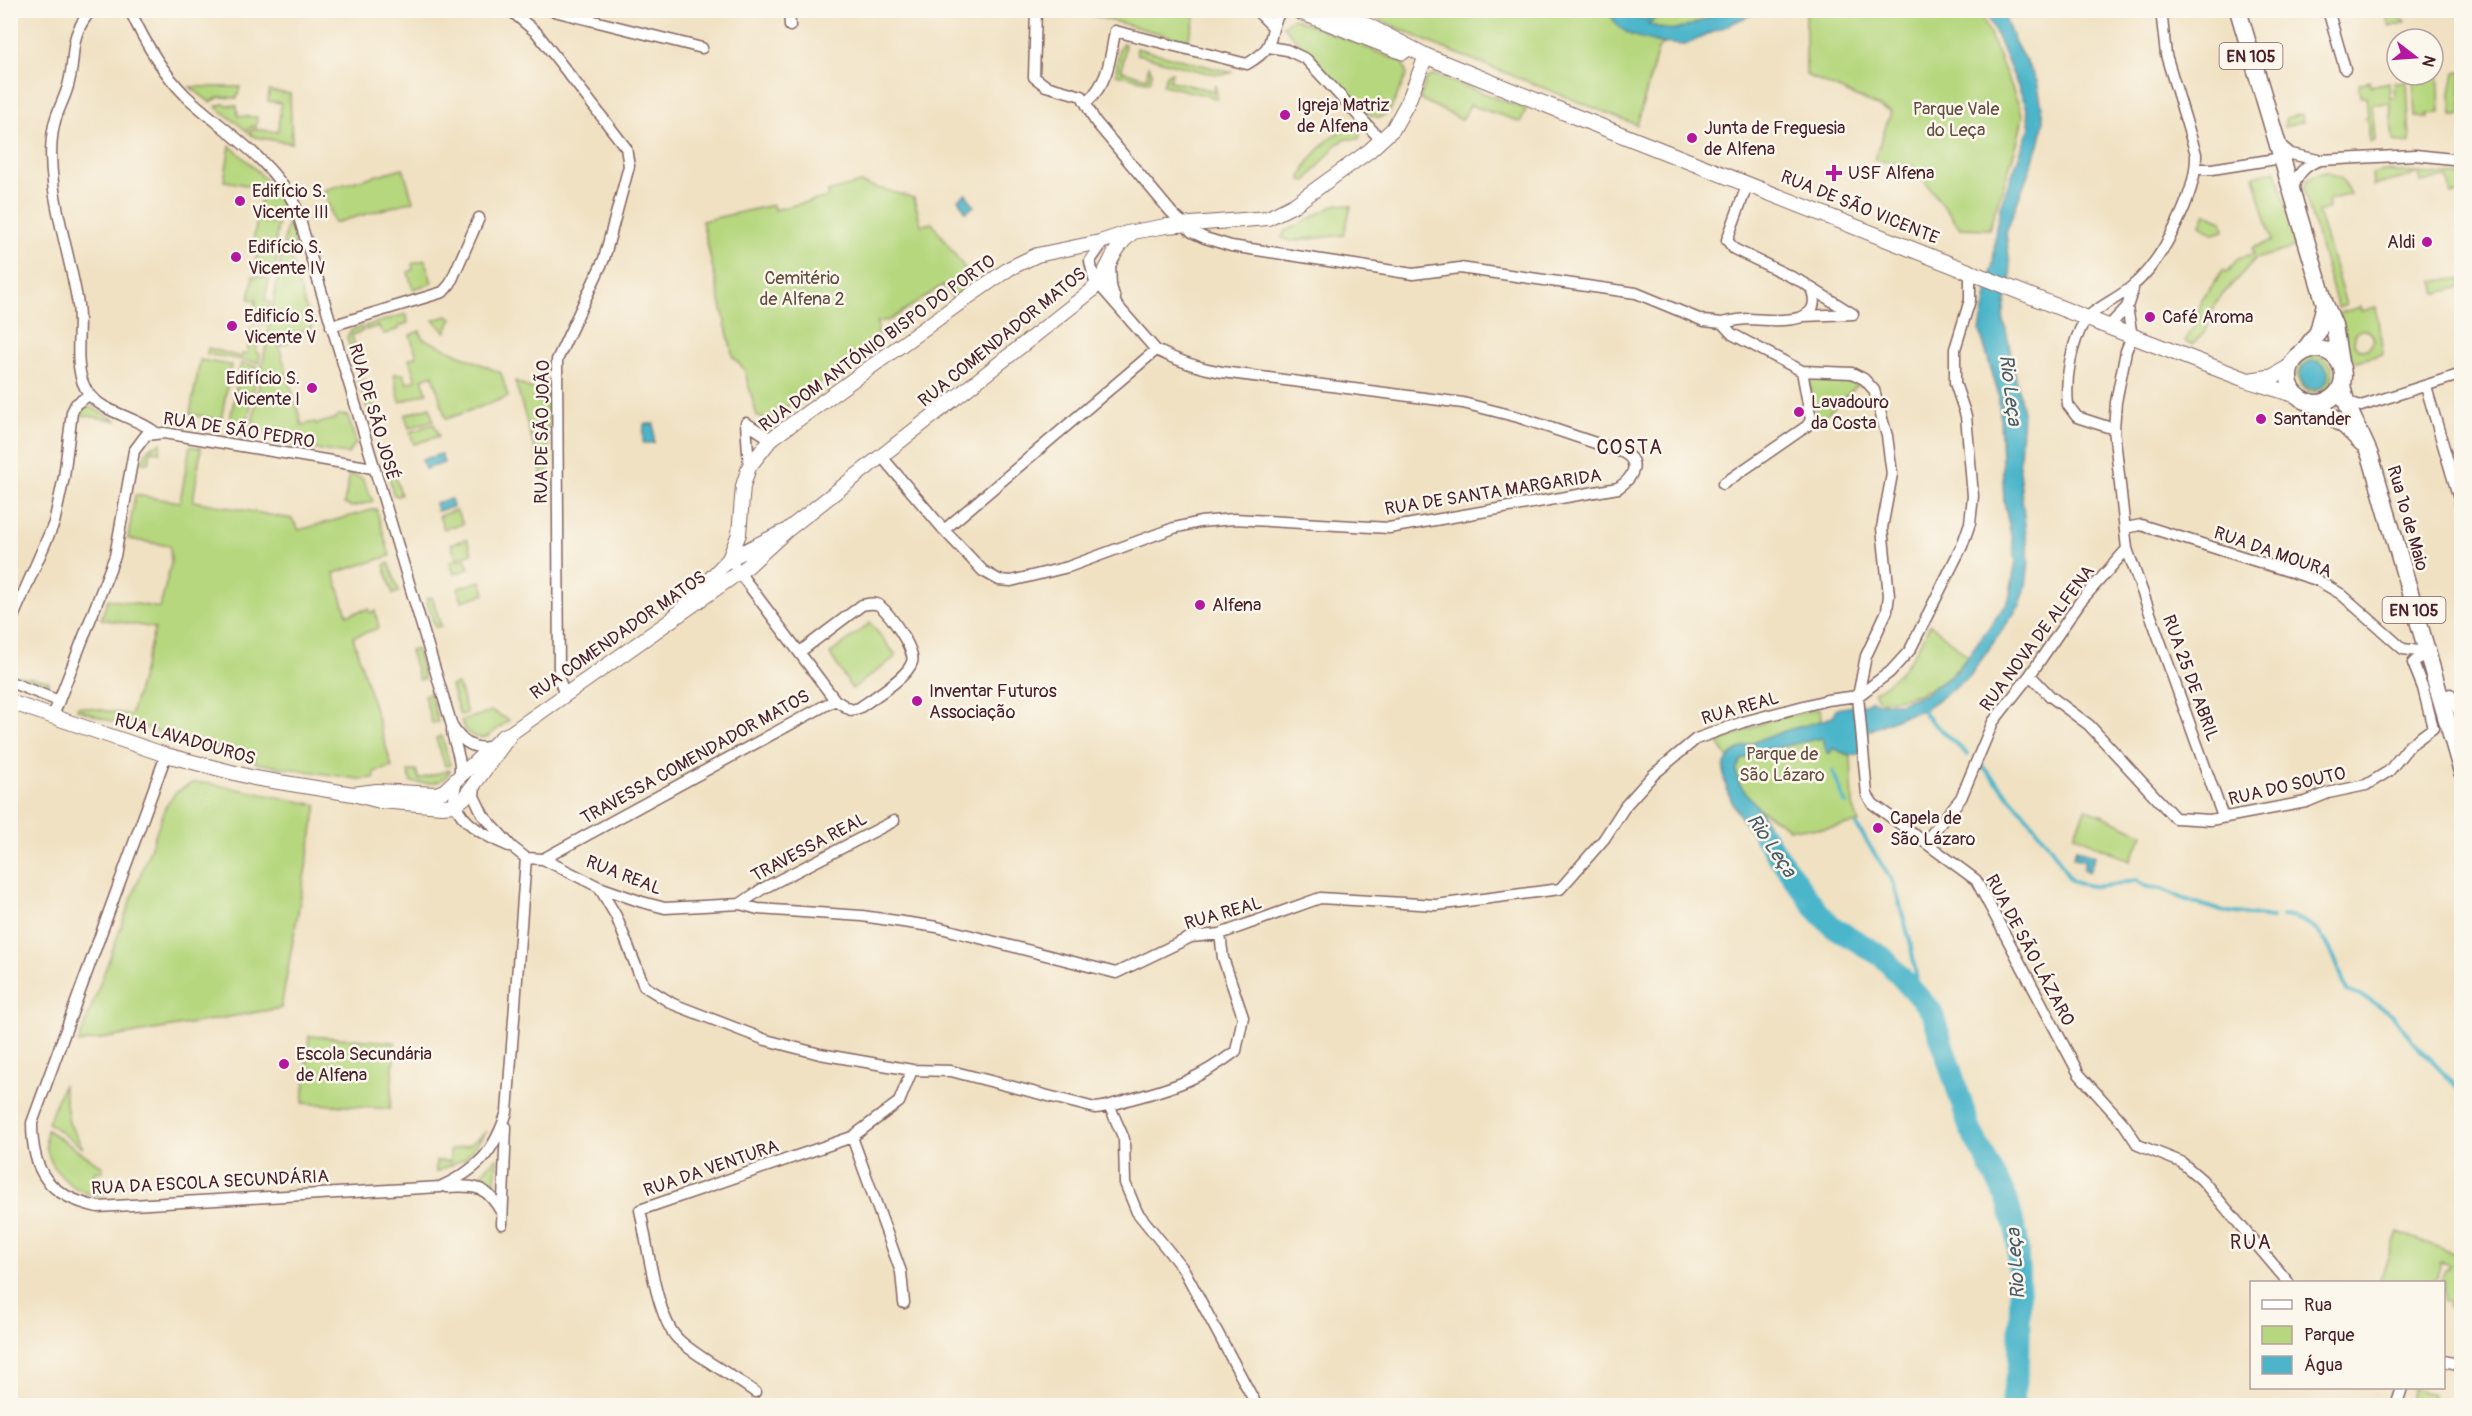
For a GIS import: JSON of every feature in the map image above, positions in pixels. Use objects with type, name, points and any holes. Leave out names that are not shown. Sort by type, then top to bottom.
[{"type":"main road","name":"RUA DE SÃO VICENTE","points":[[1296,10],[1358,17],[1426,56],[2108,327],[2247,380],[2305,399]]},
{"type":"main road","name":"EN 105","points":[[2238,10],[2325,304],[2336,334],[2343,371],[2342,384]]},
{"type":"main road","name":"RUA DE SÃO VICENTE","points":[[1334,15],[1413,56],[1426,56]]},
{"type":"main road","points":[[2247,380],[2272,377],[2291,366],[2314,339],[2321,324],[2325,304]]},
{"type":"main road","points":[[2303,352],[2320,348],[2328,351],[2340,363]]},
{"type":"main road","points":[[2291,366],[2291,384],[2305,399],[2329,400],[2342,384]]},
{"type":"main road","name":"Rua 1º de Maio","points":[[2342,384],[2345,402],[2367,448],[2426,652],[2445,696],[2462,772]]},
{"type":"main road","name":"Rua 1º de Maio","points":[[2305,399],[2346,427],[2367,448]]},
{"type":"street","points":[[91,10],[75,33],[69,82],[54,125],[52,146],[52,176],[78,304],[80,368],[89,395],[100,403],[143,422],[155,432]]},
{"type":"street","name":"RUA DE SÃO JOSÉ","points":[[130,10],[176,85],[256,154],[290,196],[452,726],[460,767],[459,777]]},
{"type":"street","points":[[550,10],[702,48]]},
{"type":"street","points":[[789,10],[790,26]]},
{"type":"street","points":[[1036,10],[1034,77],[1046,86],[1082,96],[1095,122],[1192,232],[1231,246],[1413,274],[1460,268],[1636,293],[1704,321],[1722,323],[1748,319],[1794,321],[1803,316],[1813,303],[1811,288]]},
{"type":"street","points":[[1256,10],[1273,27]]},
{"type":"street","points":[[1087,102],[1101,86],[1108,72],[1115,31],[1246,64],[1262,56],[1269,47],[1273,27],[1281,10]]},
{"type":"street","points":[[1310,10],[1334,15]]},
{"type":"street","points":[[2114,429],[2077,417],[2068,405],[2069,366],[2086,318],[2116,300],[2134,285],[2173,231],[2196,169],[2196,154],[2166,55],[2161,10]]},
{"type":"street","points":[[2328,10],[2345,69]]},
{"type":"street","name":"RUA DE SÃO JOÃO","points":[[513,11],[537,33],[629,155],[629,166],[604,258],[557,360],[559,679],[565,694]]},
{"type":"street","points":[[1269,47],[1287,50],[1306,59],[1382,141]]},
{"type":"street","points":[[1133,233],[1185,224],[1268,218],[1300,202],[1382,141],[1393,129],[1408,102],[1426,56]]},
{"type":"street","points":[[2276,141],[2290,154],[2321,160],[2415,155],[2462,160]]},
{"type":"street","points":[[2196,169],[2211,169],[2282,158]]},
{"type":"street","points":[[2293,195],[2302,171],[2312,163],[2321,160]]},
{"type":"street","points":[[1748,183],[1727,240],[1734,249],[1811,288],[1853,314],[1803,316]]},
{"type":"street","points":[[331,326],[443,292],[450,284],[478,218]]},
{"type":"street","name":"RUA COMENDADOR MATOS","points":[[459,777],[502,736],[511,733],[740,572],[786,531],[882,457],[1105,276],[1113,253],[1133,233]]},
{"type":"street","name":"RUA DOM ANTÓNIO BISPO DO PORTO","points":[[674,617],[729,559],[739,534],[743,486],[749,467],[771,439],[1010,268],[1036,255],[1100,246],[1133,233]]},
{"type":"street","points":[[1100,246],[1090,261],[1090,270],[1105,276]]},
{"type":"street","name":"RUA DE SANTA MARGARIDA","points":[[882,457],[944,530],[983,571],[999,580],[1011,581],[1068,567],[1174,528],[1200,522],[1234,519],[1389,528],[1618,488],[1633,475],[1634,465],[1631,456],[1622,452],[1518,417],[1463,403],[1194,367],[1156,350],[1117,302],[1105,276],[1100,246]]},
{"type":"street","points":[[1858,700],[1890,672],[1910,650],[1957,557],[1970,523],[1973,496],[1966,416],[1955,383],[1955,349],[1970,300],[1972,272]]},
{"type":"street","points":[[2108,327],[2127,307],[2134,285]]},
{"type":"street","points":[[2108,327],[2116,300]]},
{"type":"street","points":[[2127,307],[2132,336],[2126,351],[2116,402],[2114,429],[2127,549]]},
{"type":"street","points":[[1722,323],[1732,334],[1802,370],[1811,420],[1807,426],[1723,484]]},
{"type":"street","points":[[944,530],[1156,350]]},
{"type":"street","name":"RUA DE SÃO LÁZARO","points":[[1802,370],[1852,373],[1864,379],[1874,390],[1887,436],[1892,474],[1882,528],[1882,547],[1889,595],[1887,611],[1866,656],[1858,700],[1864,784],[1873,804],[1976,880],[2079,1074],[2100,1101],[2124,1124],[2138,1145],[2181,1162],[2202,1180],[2287,1281]]},
{"type":"street","points":[[2345,402],[2361,406],[2462,374]]},
{"type":"street","points":[[2426,387],[2462,509]]},
{"type":"street","points":[[10,624],[54,523],[64,476],[72,412],[76,404],[89,395]]},
{"type":"street","points":[[749,467],[746,423],[771,439]]},
{"type":"street","name":"RUA DE SÃO PEDRO","points":[[53,716],[117,551],[134,451],[146,435],[155,432],[373,468]]},
{"type":"street","points":[[740,517],[744,528],[756,543],[773,544]]},
{"type":"street","name":"RUA DA MOURA","points":[[2126,528],[2141,525],[2318,580],[2341,594],[2403,649],[2426,652]]},
{"type":"street","name":"RUA COMENDADOR MATOS","points":[[729,559],[756,543],[786,531]]},
{"type":"street","name":"RUA NOVA DE ALFENA","points":[[1925,842],[1961,798],[1992,722],[2030,675],[2080,602],[2127,549]]},
{"type":"street","name":"RUA 25 DE ABRIL","points":[[2127,549],[2223,818]]},
{"type":"street","name":"TRAVESSA COMENDADOR MATOS","points":[[543,858],[835,700],[801,651],[729,559]]},
{"type":"street","points":[[801,651],[862,605],[870,603],[880,606],[913,651],[909,670],[859,708],[850,710],[835,700]]},
{"type":"street","name":"RUA DO SOUTO","points":[[2030,675],[2050,696],[2089,725],[2175,818],[2210,820],[2306,802],[2328,793],[2366,785],[2389,771],[2410,745],[2433,728],[2423,688],[2413,663],[2426,652]]},
{"type":"street","points":[[10,682],[59,701]]},
{"type":"street","points":[[2462,689],[2445,696],[2462,718]]},
{"type":"street","name":"RUA REAL","points":[[526,858],[543,858],[599,887],[664,908],[694,909],[740,904],[758,909],[862,916],[936,927],[1116,973],[1191,937],[1220,934],[1320,898],[1436,905],[1560,889],[1604,839],[1633,798],[1673,757],[1696,739],[1743,722],[1827,700],[1858,700]]},
{"type":"street","name":"RUA LAVADOUROS","points":[[10,702],[166,755],[254,778],[353,794],[380,801],[420,805],[456,801]]},
{"type":"street","name":"RUA DE SÃO JOSÉ","points":[[452,726],[465,743],[481,757]]},
{"type":"street","points":[[457,753],[481,757]]},
{"type":"street","name":"RUA DA ESCOLA SECUNDÁRIA","points":[[166,755],[32,1122],[32,1148],[38,1169],[53,1189],[77,1203],[98,1207],[477,1186],[492,1195],[502,1219],[507,1112],[526,858]]},
{"type":"street","name":"RUA COMENDADOR MATOS","points":[[476,784],[481,757]]},
{"type":"street","points":[[436,794],[444,791],[459,777]]},
{"type":"street","points":[[459,777],[456,801],[466,820]]},
{"type":"street","points":[[456,801],[476,784]]},
{"type":"street","points":[[476,784],[474,796],[483,815],[512,847],[526,858]]},
{"type":"street","name":"RUA LAVADOUROS","points":[[353,794],[378,791],[436,794]]},
{"type":"street","points":[[436,794],[483,815]]},
{"type":"street","points":[[420,805],[466,820],[495,840],[512,847]]},
{"type":"street","name":"TRAVESSA REAL","points":[[740,904],[762,889],[894,821]]},
{"type":"street","points":[[599,887],[616,916],[644,986],[673,1004],[766,1040],[820,1054],[912,1070],[951,1071],[1095,1108],[1110,1107],[1176,1087],[1207,1072],[1236,1051],[1243,1017],[1223,957],[1220,934]]},
{"type":"street","name":"RUA DA VENTURA","points":[[755,1392],[677,1339],[666,1319],[656,1286],[640,1210],[852,1137],[899,1102],[912,1070]]},
{"type":"street","points":[[1110,1107],[1124,1139],[1125,1183],[1137,1212],[1184,1270],[1257,1406]]},
{"type":"street","name":"RUA DA ESCOLA SECUNDÁRIA","points":[[440,1187],[463,1177],[479,1164],[500,1135],[507,1112]]},
{"type":"street","points":[[852,1137],[901,1272],[904,1303]]},
{"type":"street","points":[[2445,1361],[2462,1365]]},
{"type":"street","points":[[2396,1406],[2402,1389]]},
{"type":"green space","points":[[1076,11],[1197,11],[1188,41]]},
{"type":"green space","points":[[1366,11],[1729,11],[1685,28],[1658,49],[1637,125],[1433,44],[1369,15]]},
{"type":"green space","name":"Parque Vale do Leça","points":[[1806,11],[1980,11],[2023,115],[2017,144],[1989,229],[1960,228],[1913,166],[1874,160],[1891,112],[1806,75]]},
{"type":"green space","points":[[2384,11],[2391,11],[2405,22],[2390,27]]},
{"type":"green space","points":[[1293,18],[1402,62],[1407,74],[1389,113],[1379,118],[1366,113],[1368,110],[1356,98],[1353,100],[1283,26]]},
{"type":"green space","points":[[1123,43],[1125,44],[1122,71],[1147,78],[1148,66],[1152,72],[1150,82],[1116,74],[1119,48]]},
{"type":"green space","points":[[1136,48],[1232,72],[1214,74],[1186,68],[1137,54]]},
{"type":"green space","points":[[1172,72],[1170,81],[1214,91],[1215,84],[1216,98],[1163,85],[1167,74]]},
{"type":"green space","points":[[2461,72],[2461,116],[2452,116],[2451,93],[2455,73]]},
{"type":"green space","points":[[1434,75],[1526,109],[1521,122],[1470,105],[1462,120],[1420,99],[1426,79]]},
{"type":"green space","points":[[2370,81],[2371,86],[2385,83],[2385,87],[2389,87],[2390,98],[2395,97],[2394,87],[2407,87],[2410,143],[2393,141],[2390,103],[2372,104],[2375,141],[2370,142],[2368,123],[2365,118],[2368,117],[2366,96],[2360,96],[2359,84]]},
{"type":"green space","points":[[190,87],[240,87],[237,98],[220,97],[210,102]]},
{"type":"green space","points":[[2414,87],[2439,87],[2440,113],[2428,114],[2429,117],[2415,117]]},
{"type":"green space","points":[[269,91],[290,94],[292,143],[255,137],[249,133],[253,129],[278,132],[281,103],[268,101]]},
{"type":"green space","points":[[222,104],[237,106],[238,116],[257,117],[256,127],[252,126],[247,131],[216,107]]},
{"type":"green space","points":[[2302,114],[2303,121],[2284,127],[2286,118]]},
{"type":"green space","points":[[1351,127],[1361,129],[1359,139],[1346,139],[1337,144],[1306,181],[1301,180],[1307,165],[1320,148],[1336,134]]},
{"type":"green space","points":[[230,146],[256,169],[273,189],[283,210],[283,219],[258,215],[262,188],[224,181]]},
{"type":"green space","points":[[403,168],[413,201],[334,223],[324,190]]},
{"type":"green space","points":[[2276,170],[2297,247],[2255,259],[2216,302],[2206,331],[2193,344],[2185,341],[2200,317],[2197,316],[2202,300],[2223,270],[2228,272],[2238,258],[2254,254],[2252,248],[2272,241],[2254,176]]},
{"type":"green space","points":[[2384,171],[2461,176],[2461,193],[2452,195],[2447,178],[2421,182],[2419,174],[2373,186],[2372,174]]},
{"type":"green space","points":[[2328,172],[2342,179],[2350,194],[2328,200],[2329,208],[2318,212],[2346,305],[2338,308],[2304,191],[2308,179],[2319,173]]},
{"type":"green space","name":"Cemitério de Alfena 2","points":[[860,183],[914,198],[921,225],[932,223],[974,281],[953,298],[943,285],[890,320],[877,322],[879,340],[771,418],[765,420],[757,416],[744,369],[733,357],[702,221],[773,205],[774,210],[828,197],[827,192]]},
{"type":"green space","points":[[1337,204],[1351,206],[1344,235],[1290,241],[1282,238],[1284,232]]},
{"type":"green space","points":[[2206,213],[2222,220],[2224,231],[2214,234],[2201,225]]},
{"type":"green space","points":[[257,220],[278,224],[275,246],[279,247],[274,273],[254,270],[259,244],[253,243]]},
{"type":"green space","points":[[288,220],[296,245],[283,246]]},
{"type":"green space","points":[[283,248],[288,249],[312,328],[286,336],[288,343],[279,346],[302,425],[335,419],[338,415],[348,416],[356,443],[348,454],[291,446],[289,436],[251,430]]},
{"type":"green space","points":[[425,260],[432,283],[413,289],[408,272],[413,270],[412,264]]},
{"type":"green space","points":[[253,276],[269,278],[265,300],[270,302],[265,324],[252,322],[256,300],[249,299]]},
{"type":"green space","points":[[2460,279],[2461,287],[2437,293],[2434,281]]},
{"type":"green space","points":[[2361,307],[2362,311],[2376,307],[2383,354],[2353,362],[2339,313]],"holes":[[[2360,330],[2370,332],[2373,336],[2374,341],[2368,349],[2359,349],[2354,344],[2355,335]]]},
{"type":"green space","points":[[406,314],[408,323],[399,326],[399,329],[384,334],[378,326],[366,330],[365,326]]},
{"type":"green space","points":[[447,316],[452,318],[446,332],[433,320]]},
{"type":"green space","points":[[362,327],[363,331],[352,335],[360,365],[355,366],[347,337],[351,330]]},
{"type":"green space","points":[[251,328],[260,330],[256,353],[260,354],[259,363],[207,354],[208,348],[241,357],[242,354],[247,354]]},
{"type":"green space","points":[[420,331],[422,338],[501,373],[508,397],[446,419],[433,375],[422,379],[427,393],[400,402],[394,374],[403,374],[407,383],[416,380],[409,359],[417,356],[410,335]]},
{"type":"green space","points":[[2315,356],[2328,361],[2333,374],[2328,387],[2315,392],[2302,387],[2297,374],[2302,361]]},
{"type":"green space","points":[[200,360],[231,365],[221,420],[190,414]]},
{"type":"green space","points":[[241,363],[258,367],[246,429],[229,426]]},
{"type":"green space","points":[[1810,374],[1848,378],[1861,382],[1818,422],[1809,383]]},
{"type":"green space","points":[[366,380],[375,408],[368,410],[359,381]]},
{"type":"green space","points":[[515,381],[549,397],[548,490],[545,485]]},
{"type":"green space","points":[[90,407],[118,421],[76,414]]},
{"type":"green space","points":[[430,407],[433,420],[409,428],[405,415]]},
{"type":"green space","points":[[434,424],[439,436],[414,444],[410,432]]},
{"type":"green space","points":[[161,443],[160,452],[151,451],[149,463],[142,462],[149,448]]},
{"type":"green space","points":[[190,446],[201,448],[193,501],[292,519],[299,530],[376,509],[390,556],[334,573],[347,615],[368,609],[370,613],[375,611],[379,628],[353,637],[392,767],[374,772],[375,778],[358,779],[256,763],[254,758],[181,739],[120,719],[113,722],[77,709],[78,706],[131,715],[155,628],[101,619],[108,599],[160,608],[171,563],[170,546],[128,539],[135,495],[180,502]]},
{"type":"green space","points":[[392,466],[401,495],[397,496],[393,494],[387,468]]},
{"type":"green space","points":[[347,473],[362,478],[373,501],[352,507],[344,504],[349,478]]},
{"type":"green space","points":[[456,510],[463,524],[444,529],[439,516]]},
{"type":"green space","points":[[467,539],[472,553],[456,558],[451,544]]},
{"type":"green space","points":[[465,558],[469,569],[454,574],[450,562]]},
{"type":"green space","points":[[389,563],[399,592],[393,594],[384,565]]},
{"type":"green space","points":[[481,581],[485,594],[462,601],[458,588]]},
{"type":"green space","points":[[432,597],[441,626],[435,627],[426,599]]},
{"type":"green space","points":[[870,623],[895,654],[894,658],[852,689],[830,654]]},
{"type":"green space","points":[[1930,624],[1968,656],[1950,676],[1929,689],[1906,697],[1879,700],[1874,692],[1908,663]]},
{"type":"green space","points":[[410,650],[417,650],[424,679],[419,680]]},
{"type":"green space","points":[[10,674],[49,681],[46,691],[11,678]]},
{"type":"green space","points":[[458,684],[467,713],[460,715],[451,686]]},
{"type":"green space","points":[[430,693],[438,722],[432,723],[424,695]]},
{"type":"green space","name":"Parque de São Lázaro","points":[[1820,709],[1825,739],[1834,748],[1851,757],[1853,805],[1859,823],[1822,829],[1789,828],[1759,809],[1751,800],[1739,784],[1736,771],[1718,743],[1766,721]]},
{"type":"green space","points":[[492,711],[509,720],[487,737],[471,735],[461,721]]},
{"type":"green space","points":[[442,736],[450,765],[445,766],[436,738]]},
{"type":"green space","points":[[416,770],[419,779],[450,770],[439,781],[411,782],[408,772]]},
{"type":"green space","points":[[192,783],[207,783],[317,805],[281,1008],[78,1043],[166,806],[176,792]]},
{"type":"green space","points":[[2086,808],[2143,834],[2130,861],[2074,835]]},
{"type":"green space","points":[[309,1036],[395,1042],[390,1109],[303,1103]]},
{"type":"green space","points":[[63,1085],[69,1123],[83,1148],[48,1123]]},
{"type":"green space","points":[[47,1130],[103,1167],[103,1171],[94,1172],[95,1183],[104,1183],[105,1196],[81,1191],[61,1176],[53,1166],[48,1154]]},
{"type":"green space","points":[[487,1131],[466,1158],[436,1172],[436,1161],[450,1161],[450,1150],[469,1145]]},
{"type":"green space","points":[[497,1158],[495,1185],[477,1177]]},
{"type":"green space","points":[[2398,1232],[2461,1256],[2459,1311],[2448,1308],[2449,1302],[2445,1301],[2445,1281],[2440,1281],[2450,1265],[2441,1262],[2437,1277],[2433,1281],[2379,1281]]},
{"type":"green space","points":[[2413,1389],[2433,1395],[2432,1405],[2408,1403]]},
{"type":"water","points":[[1730,10],[1759,11],[1685,45],[1660,43],[1631,35],[1619,27],[1607,11],[1624,11],[1644,20],[1661,11],[1669,11],[1648,23],[1670,29],[1690,25]]},
{"type":"water","points":[[1986,11],[2002,11],[2015,43],[2037,81],[2044,119],[2040,141],[2006,233],[2011,274],[2003,316],[2023,412],[2019,471],[2029,561],[2026,586],[2020,605],[1969,677],[1923,710],[1902,716],[1866,732],[1867,749],[1850,755],[1833,748],[1830,754],[1827,754],[1823,738],[1761,751],[1741,760],[1736,771],[1739,784],[1759,809],[1783,854],[1774,865],[1732,801],[1724,773],[1730,756],[1759,740],[1832,717],[1836,709],[1866,704],[1872,700],[1877,703],[1900,703],[1927,693],[1957,671],[2009,600],[2016,560],[2004,501],[1999,396],[1980,331],[1993,263],[1996,227],[2003,199],[2030,127],[2026,105]]},
{"type":"water","points":[[966,194],[974,206],[966,212],[958,199]]},
{"type":"water","points":[[2314,361],[2324,365],[2328,375],[2324,385],[2314,389],[2304,385],[2300,375],[2304,365]]},
{"type":"water","points":[[644,424],[654,424],[654,443],[643,443]]},
{"type":"water","points":[[441,454],[444,463],[425,469],[422,460]]},
{"type":"water","points":[[451,499],[453,507],[437,511],[435,503]]},
{"type":"water","points":[[2076,849],[2095,856],[2089,872],[2083,869],[2085,861],[2073,857]]},
{"type":"waterway","points":[[1999,17],[2030,15],[2039,10]]},
{"type":"waterway","points":[[1922,706],[1925,715],[1968,755]]},
{"type":"waterway","points":[[1982,766],[2041,835],[2071,881],[2103,886],[2136,880],[2147,887],[2162,889],[2221,911],[2272,918]]},
{"type":"waterway","name":"Rio Leça","points":[[1833,771],[1846,804]]},
{"type":"waterway","name":"Rio Leça","points":[[1857,826],[1894,884],[1910,941],[1920,998]]},
{"type":"waterway","name":"Rio Leça","points":[[1763,835],[1817,910],[1833,927],[1883,957],[1932,1012],[1970,1129],[2007,1199],[2017,1236],[2020,1300],[2019,1361],[2011,1406]]},
{"type":"waterway","points":[[2282,916],[2296,918],[2318,932],[2332,953],[2347,991],[2370,1000],[2393,1015],[2413,1042],[2462,1092]]},
{"type":"place","name":"Igreja Matriz de Alfena","points":[[1285,115]]},
{"type":"place","name":"Junta de Freguesia de Alfena","points":[[1692,138]]},
{"type":"place","name":"USF Alfena","points":[[1834,173]]},
{"type":"place","name":"Edifício S. Vicente III","points":[[240,201]]},
{"type":"place","name":"Aldi","points":[[2427,242]]},
{"type":"place","name":"Edifício S. Vicente IV","points":[[236,257]]},
{"type":"place","name":"Café Aroma","points":[[2150,317]]},
{"type":"place","name":"Edificío S. Vicente V","points":[[232,326]]},
{"type":"place","name":"Edifício S. Vicente I","points":[[312,388]]},
{"type":"place","name":"Lavadouro da Costa","points":[[1799,412]]},
{"type":"place","name":"Santander","points":[[2261,419]]},
{"type":"place","name":"Alfena","points":[[1200,605]]},
{"type":"place","name":"Inventar Futuros Associação","points":[[917,701]]},
{"type":"place","name":"Capela de São Lázaro","points":[[1878,828]]},
{"type":"place","name":"Escola Secundária de Alfena","points":[[284,1064]]},
{"type":"district","name":"COSTA","points":[[1630,447]]},
{"type":"district","name":"RUA","points":[[2251,1242]]}]
